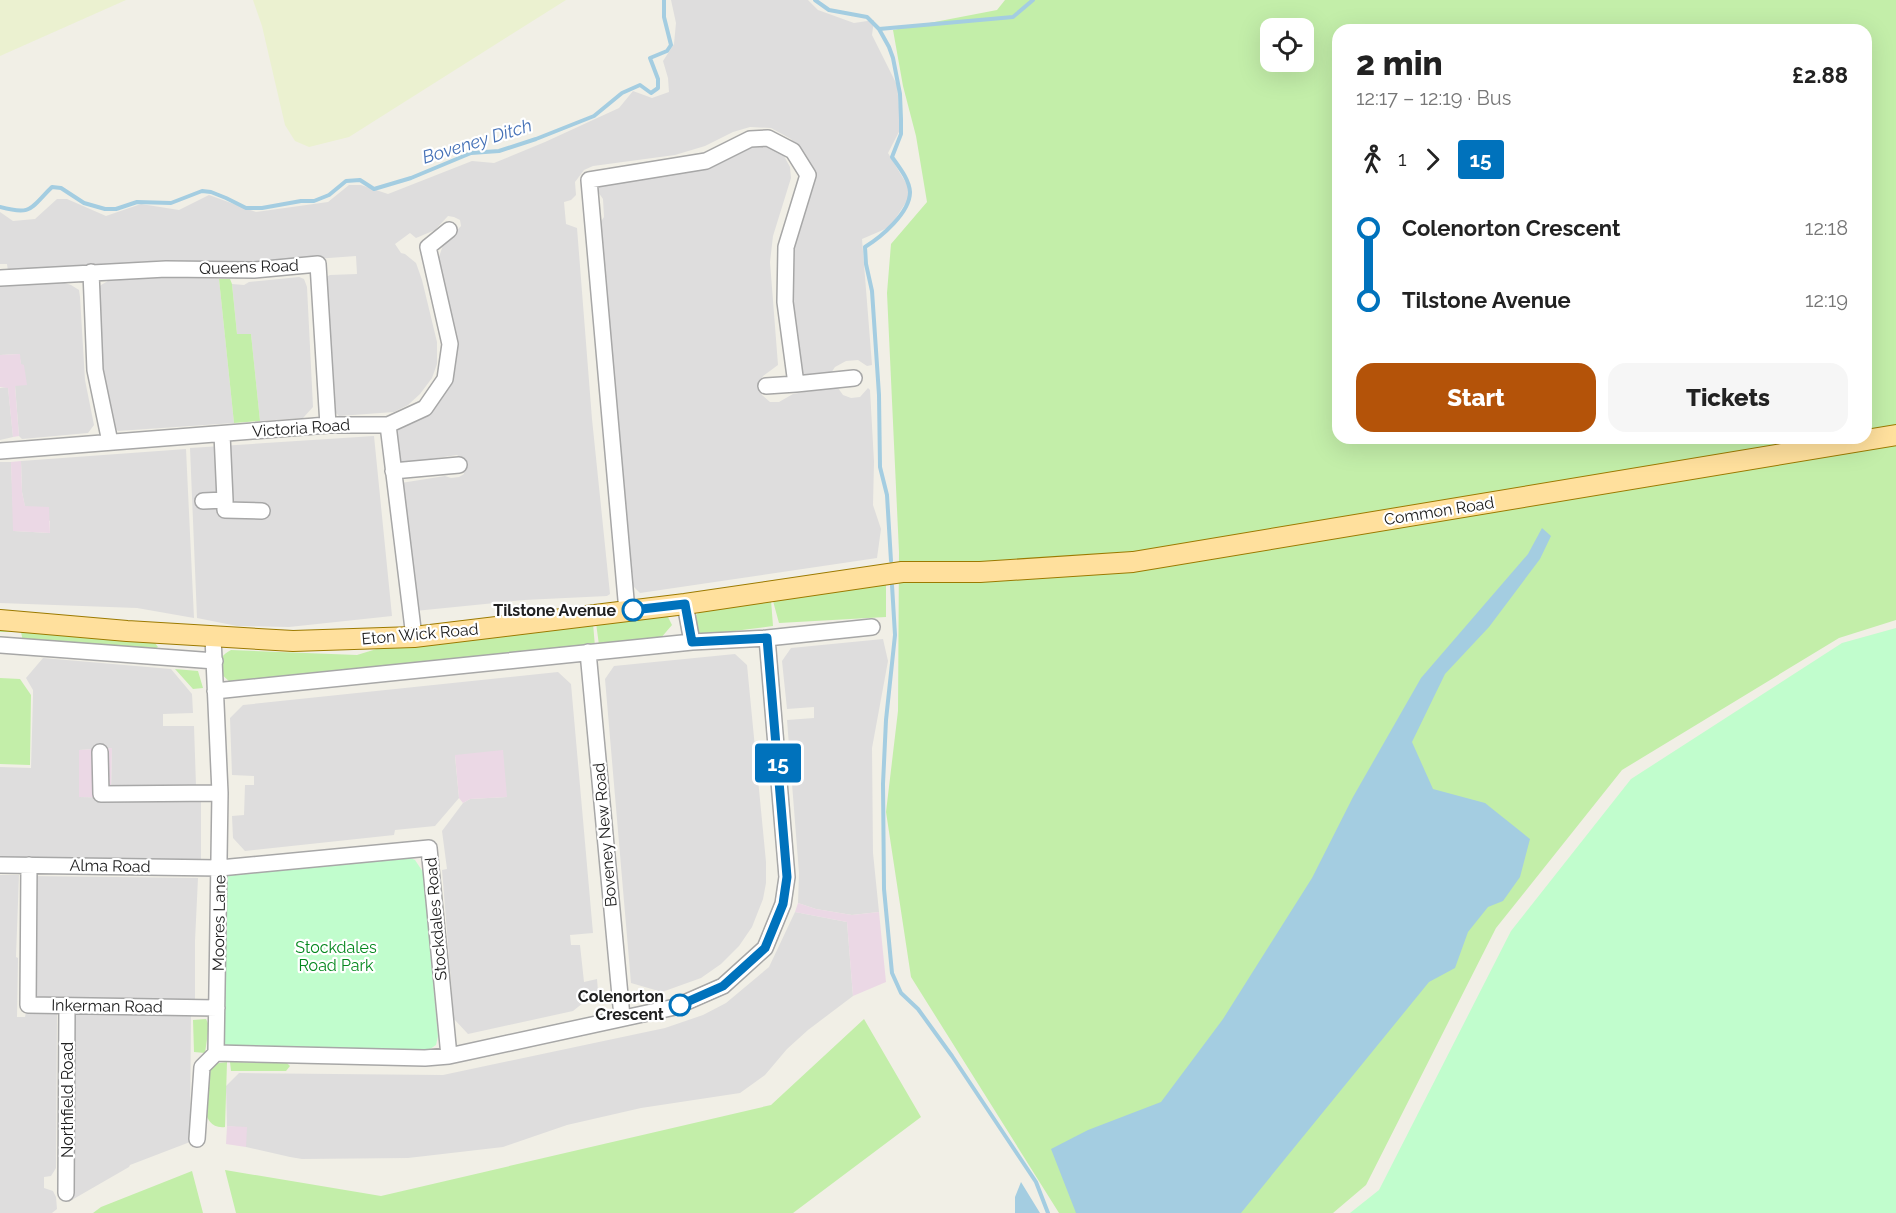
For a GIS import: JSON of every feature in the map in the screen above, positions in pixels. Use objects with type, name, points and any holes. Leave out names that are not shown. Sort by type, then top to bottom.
[{"type":"main road","name":"Common Road","points":[[1872,439],[1896,435]]},
{"type":"main road","name":"Common Road","points":[[981,572],[1133,562],[1842,444]]},
{"type":"main road","name":"Eton Wick Road","points":[[0,620],[293,641],[414,637],[685,604],[902,572],[981,572]]},
{"type":"street","points":[[627,611],[590,180],[706,161],[750,139],[768,138],[793,151],[808,175],[786,247],[785,302],[796,384]]},
{"type":"street","points":[[414,637],[388,425],[425,408],[446,379],[450,344],[428,247],[449,230]]},
{"type":"street","name":"Queens Road","points":[[0,278],[166,268],[254,270],[318,264],[328,425]]},
{"type":"street","points":[[91,272],[95,370],[110,442]]},
{"type":"street","points":[[766,386],[855,378]]},
{"type":"street","name":"Victoria Road","points":[[0,451],[328,425],[388,425]]},
{"type":"street","points":[[222,434],[225,510],[262,511]]},
{"type":"street","points":[[393,471],[459,465]]},
{"type":"street","points":[[204,501],[225,500]]},
{"type":"street","points":[[685,604],[692,642]]},
{"type":"street","points":[[215,691],[692,642],[768,644],[872,627]]},
{"type":"street","name":"Moores Lane","points":[[213,637],[220,793],[216,1053]]},
{"type":"street","points":[[197,1139],[202,1067],[216,1053],[425,1058],[449,1056],[675,1007],[723,986],[765,948],[783,904],[787,877],[768,644]]},
{"type":"street","points":[[0,645],[215,661]]},
{"type":"street","name":"Boveney New Road","points":[[588,652],[622,1017]]},
{"type":"street","points":[[100,752],[101,794],[220,793]]},
{"type":"street","name":"Stockdales Road","points":[[220,868],[429,848],[449,1056]]},
{"type":"street","name":"Alma Road","points":[[0,865],[220,868]]},
{"type":"street","name":"Inkerman Road","points":[[29,865],[28,1005],[217,1008]]},
{"type":"street","name":"Northfield Road","points":[[66,1194],[67,1006]]},
{"type":"shaded area","points":[[671,0],[808,0],[818,10],[854,23],[874,20],[872,35],[897,85],[901,128],[888,153],[912,193],[890,227],[862,239],[872,365],[867,366],[858,360],[846,361],[835,367],[831,373],[799,377],[788,267],[807,185],[802,152],[791,139],[771,128],[750,127],[733,132],[705,146],[675,155],[593,166],[584,170],[575,182],[576,195],[564,202],[566,224],[577,228],[592,419],[610,594],[607,596],[524,600],[415,611],[401,483],[445,476],[459,477],[464,474],[464,466],[457,455],[404,463],[399,461],[396,430],[433,408],[448,385],[455,367],[454,343],[436,266],[443,245],[461,226],[460,220],[448,216],[435,230],[416,238],[410,233],[395,244],[401,253],[416,263],[422,280],[437,342],[437,364],[432,378],[420,394],[408,405],[394,412],[339,416],[331,408],[323,285],[326,277],[330,275],[357,274],[356,256],[247,264],[166,260],[8,271],[7,264],[0,264],[0,212],[13,221],[35,219],[57,199],[67,199],[106,216],[141,204],[179,210],[209,195],[256,212],[328,202],[349,185],[361,185],[388,194],[472,161],[494,163],[619,108],[633,91],[652,98],[669,92],[663,61],[674,44],[676,23]]},
{"type":"shaded area","points":[[752,143],[774,146],[784,156],[790,167],[791,178],[773,236],[770,262],[778,365],[763,376],[759,388],[762,395],[770,402],[779,402],[793,394],[804,392],[838,388],[843,395],[851,398],[860,397],[868,388],[870,390],[874,462],[873,505],[881,529],[877,558],[640,593],[627,580],[596,229],[604,217],[603,199],[596,189],[595,182],[672,174],[703,166]]},
{"type":"shaded area","points":[[163,276],[219,279],[234,423],[118,431],[112,425],[102,380],[96,292],[108,281]]},
{"type":"shaded area","points":[[299,277],[304,279],[307,287],[313,407],[303,418],[260,421],[251,334],[237,334],[232,284],[244,285],[249,282]]},
{"type":"shaded area","points":[[62,282],[79,290],[85,380],[94,425],[88,433],[22,439],[19,436],[15,385],[21,364],[19,354],[0,355],[0,286]]},
{"type":"shaded area","points":[[20,354],[27,385],[15,386],[19,436],[13,437],[8,388],[0,387],[0,355]]},
{"type":"shaded area","points":[[8,387],[13,437],[0,440],[0,388]]},
{"type":"shaded area","points":[[374,436],[392,616],[289,627],[237,626],[197,618],[190,448]]},
{"type":"shaded area","points":[[186,449],[194,618],[137,608],[0,603],[0,462],[11,462],[14,531],[50,533],[50,521],[25,507],[21,461]]},
{"type":"shaded area","points":[[21,461],[25,506],[49,507],[50,533],[13,531],[11,462]]},
{"type":"shaded area","points":[[883,639],[888,661],[872,748],[873,853],[879,912],[852,915],[816,909],[798,903],[799,873],[787,720],[814,718],[814,707],[787,709],[782,661],[791,648]]},
{"type":"shaded area","points":[[735,654],[747,665],[766,862],[763,899],[752,927],[739,946],[721,964],[701,978],[662,992],[631,983],[605,679],[614,666]]},
{"type":"shaded area","points":[[43,658],[171,669],[192,694],[193,713],[163,714],[163,726],[194,726],[196,786],[111,791],[112,748],[79,750],[79,797],[201,799],[201,860],[0,858],[0,767],[31,768],[33,690],[26,678]]},
{"type":"shaded area","points":[[558,672],[571,684],[593,933],[570,935],[571,945],[580,945],[584,982],[597,979],[598,991],[573,1011],[468,1034],[454,1019],[442,870],[447,869],[442,831],[463,803],[470,799],[507,797],[455,756],[459,798],[435,826],[395,830],[394,835],[245,851],[233,838],[232,816],[244,815],[245,785],[254,785],[254,776],[232,775],[230,718],[243,705]]},
{"type":"shaded area","points":[[112,748],[111,790],[195,799],[79,797],[79,750]]},
{"type":"shaded area","points":[[503,750],[507,797],[470,799],[463,803],[459,798],[455,755]]},
{"type":"shaded area","points":[[0,875],[19,875],[16,957],[18,958],[17,1017],[25,1017],[26,1012],[57,1013],[56,1168],[51,1176],[44,1177],[44,1188],[53,1191],[56,1197],[57,1209],[52,1213],[0,1213]]},
{"type":"shaded area","points":[[31,876],[198,878],[195,1002],[29,998]]},
{"type":"shaded area","points":[[798,903],[816,909],[852,915],[879,912],[886,982],[853,996],[847,922],[795,912]]},
{"type":"shaded area","points":[[795,912],[847,922],[853,996],[808,1030],[787,1049],[765,1075],[740,1093],[641,1108],[567,1125],[503,1147],[408,1158],[302,1159],[290,1157],[246,1147],[246,1128],[227,1126],[226,1086],[239,1073],[443,1075],[665,1028],[703,1015],[726,1003],[769,967]]},
{"type":"shaded area","points":[[69,1013],[191,1013],[190,1142],[130,1165],[70,1201]]},
{"type":"shaded area","points":[[227,1126],[247,1127],[246,1147],[226,1144]]},
{"type":"green space","points":[[0,0],[126,0],[0,56]]},
{"type":"green space","points":[[253,0],[566,0],[349,137],[309,147],[295,141],[285,125],[262,26]]},
{"type":"green space","points":[[1005,0],[1896,0],[1896,620],[1839,638],[1622,770],[1496,928],[1366,1185],[1333,1213],[1059,1213],[911,977],[886,812],[898,711],[899,552],[887,293],[891,244],[927,202],[916,136],[903,86],[893,30],[997,10]]},
{"type":"green space","points":[[219,279],[230,279],[232,284],[237,334],[251,334],[260,421],[234,423]]},
{"type":"green space","points":[[886,580],[886,617],[779,623],[773,601]]},
{"type":"green space","points":[[771,600],[773,626],[694,636],[691,620],[702,609]]},
{"type":"green space","points":[[660,614],[668,617],[672,625],[660,639],[599,645],[596,623]]},
{"type":"green space","points":[[593,623],[595,647],[235,685],[224,677],[219,668],[221,659],[231,650],[357,655],[383,647]]},
{"type":"green space","points":[[1896,628],[1896,1213],[1350,1213],[1379,1190],[1511,931],[1631,779],[1842,643]]},
{"type":"green space","points":[[0,629],[155,643],[158,647],[151,651],[23,641],[21,632],[0,632]]},
{"type":"green space","points":[[175,669],[198,671],[203,688],[193,689]]},
{"type":"green space","points":[[0,678],[20,679],[31,695],[30,765],[0,764]]},
{"type":"green space","name":"Stockdales Road Park","points":[[403,855],[415,860],[423,872],[438,1036],[436,1045],[424,1053],[223,1046],[225,876],[231,872]]},
{"type":"green space","points":[[206,1019],[209,1025],[205,1053],[194,1052],[193,1020]]},
{"type":"green space","points":[[864,1019],[921,1117],[793,1213],[236,1213],[225,1170],[381,1196],[771,1105]]},
{"type":"green space","points":[[227,1062],[225,1127],[211,1123],[207,1117],[202,1077],[212,1064]]},
{"type":"green space","points":[[230,1062],[287,1063],[290,1066],[286,1071],[231,1071]]},
{"type":"green space","points":[[192,1171],[203,1213],[93,1213],[101,1207]]},
{"type":"water","points":[[1542,528],[1551,536],[1540,559],[1489,627],[1445,674],[1412,742],[1433,789],[1485,803],[1530,839],[1520,877],[1503,901],[1488,907],[1468,932],[1455,968],[1429,982],[1241,1213],[1076,1213],[1051,1149],[1088,1130],[1161,1102],[1223,1019],[1312,878],[1353,797],[1421,678],[1528,554]]},
{"type":"water","points":[[1021,1182],[1040,1213],[1015,1213],[1015,1197]]},
{"type":"waterway","name":"Boveney Ditch","points":[[0,207],[25,210],[35,205],[52,187],[61,188],[84,203],[105,209],[116,209],[137,202],[171,203],[202,191],[211,192],[246,208],[262,208],[314,201],[329,195],[346,181],[360,180],[374,189],[411,178],[471,153],[499,151],[594,116],[622,93],[640,85],[651,93],[658,88],[658,79],[650,58],[667,51],[671,45],[664,17],[664,0]]},
{"type":"waterway","points":[[815,0],[829,10],[867,17],[879,29],[893,58],[900,94],[901,134],[892,157],[908,182],[909,200],[894,224],[865,247],[872,291],[879,395],[880,467],[887,495],[891,561]]},
{"type":"waterway","points":[[879,29],[1013,17],[1033,0]]},
{"type":"waterway","points":[[892,585],[895,635],[886,720],[883,784],[884,889],[892,973],[901,993],[918,1009],[952,1056],[1036,1182],[1048,1213]]},
{"type":"bus line","name":"15","points":[[633,610],[685,604],[692,642],[767,638],[787,877],[783,904],[765,948],[723,986],[680,1005]]},
{"type":"place","name":"Tilstone Avenue","points":[[633,610]]},
{"type":"place","name":"Colenorton Crescent","points":[[680,1005]]}]
